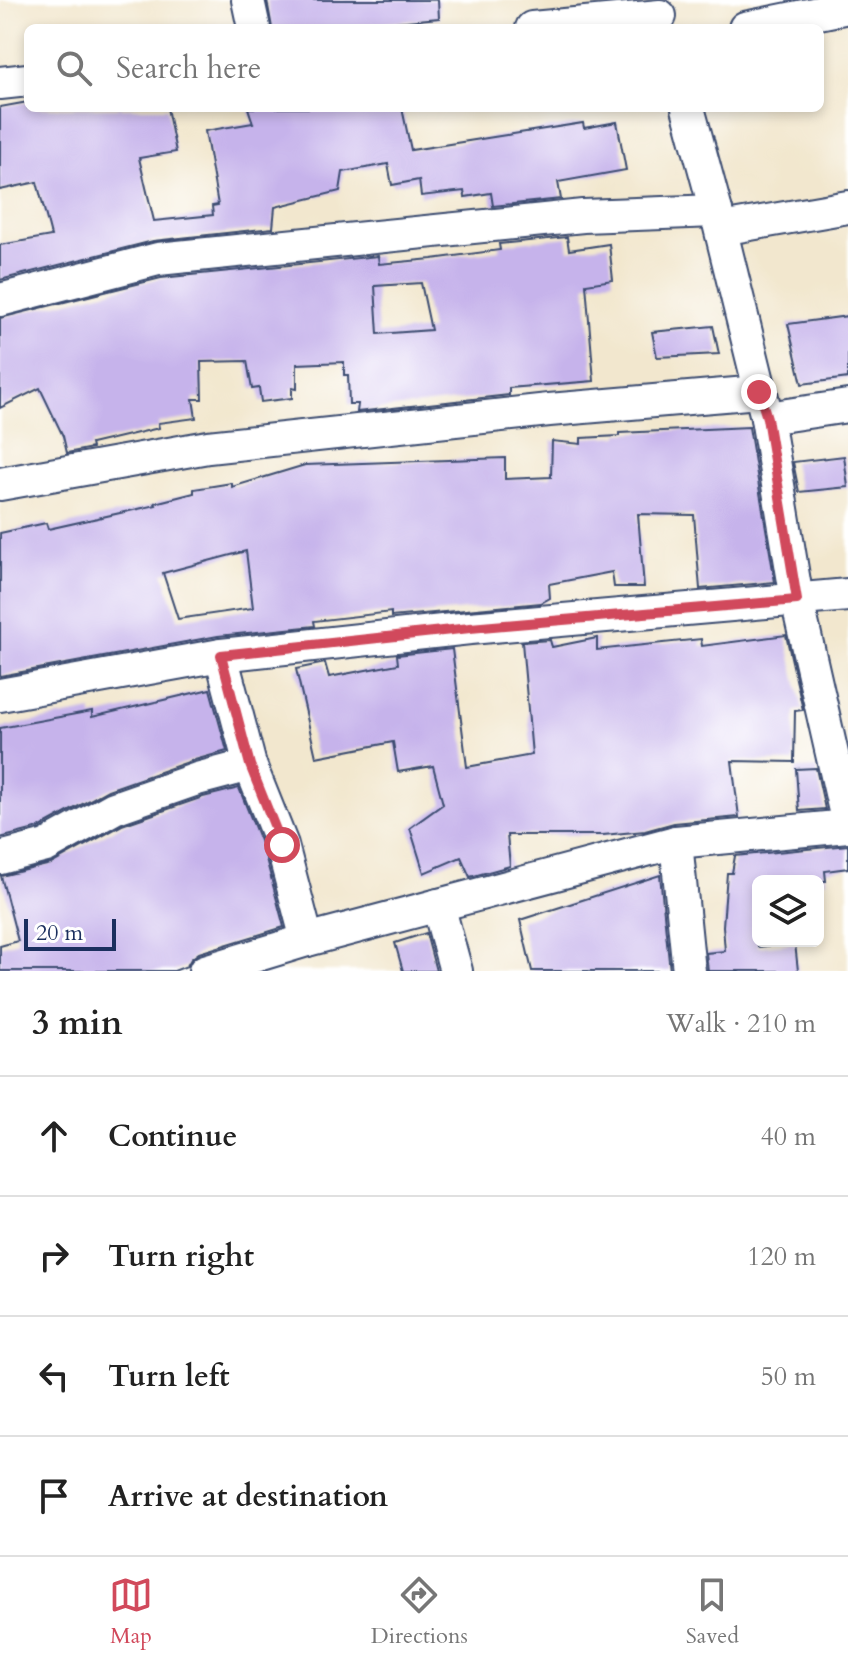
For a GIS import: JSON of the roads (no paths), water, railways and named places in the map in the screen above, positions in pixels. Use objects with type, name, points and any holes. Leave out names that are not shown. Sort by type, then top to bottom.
[{"type":"street","points":[[248,0],[253,24]]},
{"type":"street","points":[[765,24],[848,7]]},
{"type":"street","points":[[572,24],[661,15]]},
{"type":"street","points":[[0,83],[24,80]]},
{"type":"street","points":[[205,971],[307,940],[676,842],[848,825],[797,600],[763,405],[689,112]]},
{"type":"street","points":[[0,300],[158,259],[583,216],[718,220],[848,207]]},
{"type":"street","points":[[0,484],[208,447],[549,410],[848,406]]},
{"type":"street","points":[[0,695],[221,655],[470,628],[848,595]]},
{"type":"street","points":[[221,655],[250,765],[282,845],[307,940]]},
{"type":"street","points":[[0,858],[46,846],[114,808],[197,779],[250,765]]},
{"type":"street","points":[[676,842],[689,971]]},
{"type":"street","points":[[438,905],[456,971]]}]
